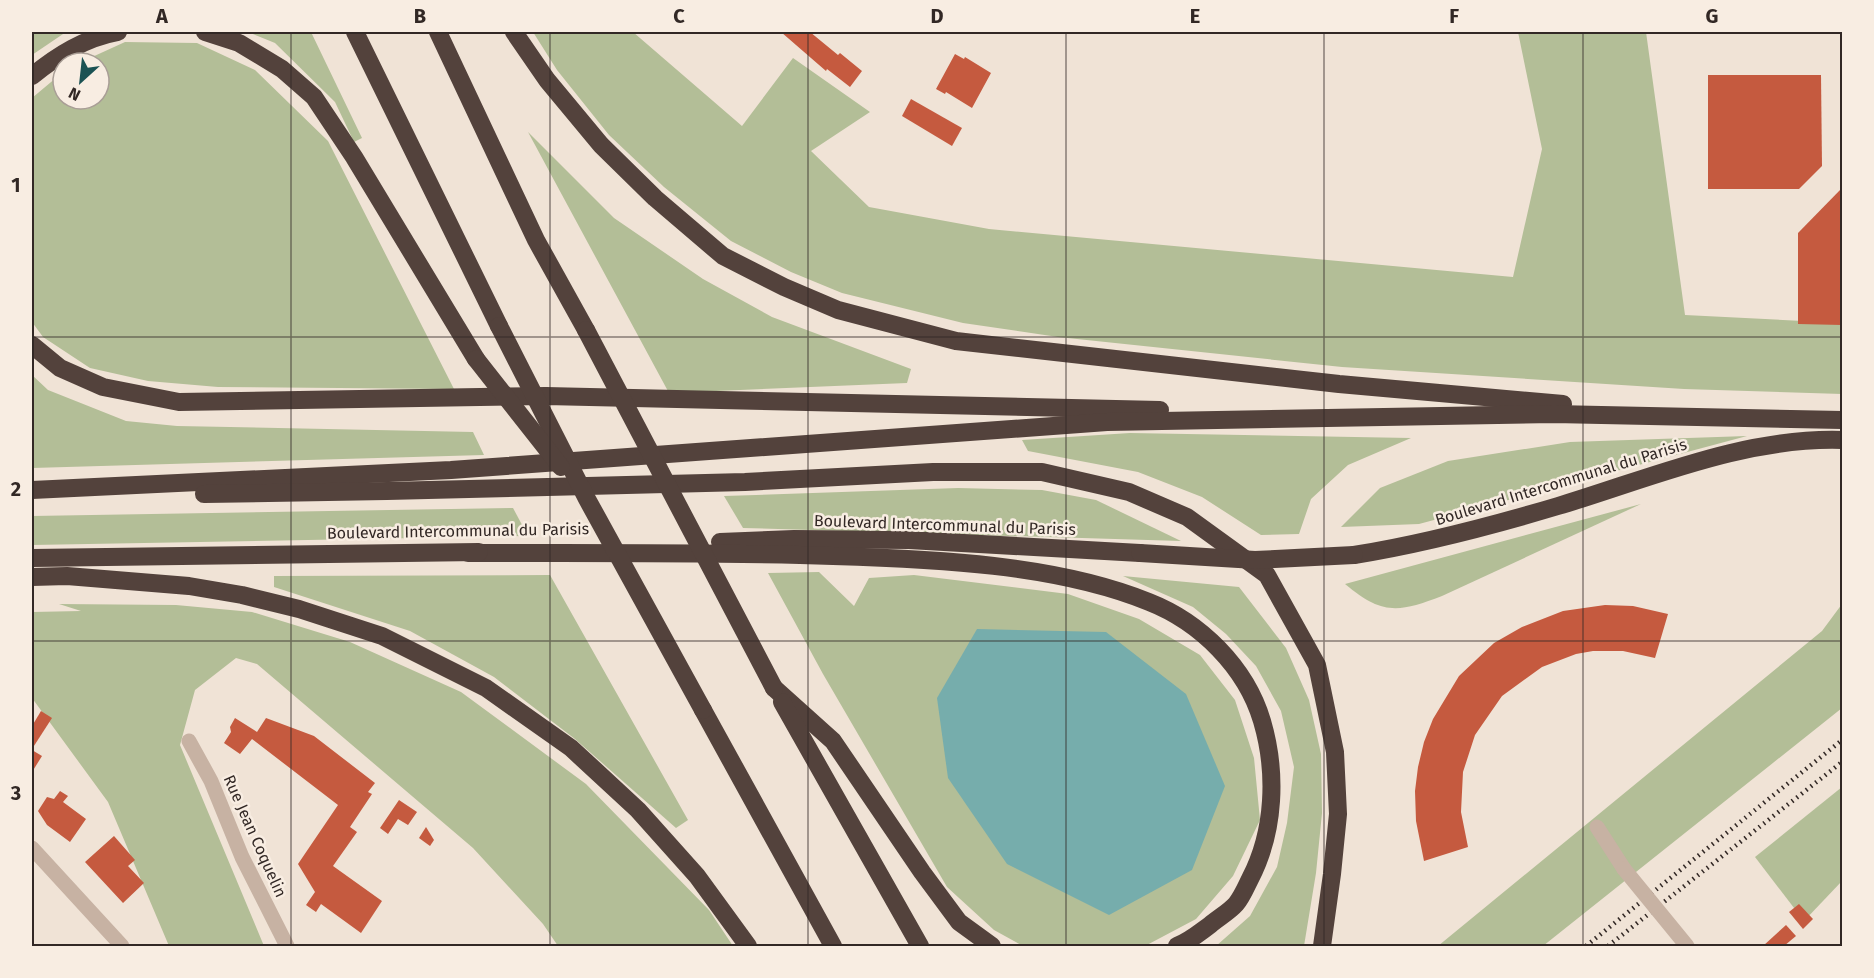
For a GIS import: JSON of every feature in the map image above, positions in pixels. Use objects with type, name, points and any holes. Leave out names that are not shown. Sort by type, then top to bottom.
[{"type":"highway","points":[[32,76],[55,57],[98,35],[118,32]]},
{"type":"highway","points":[[205,32],[240,43],[282,69],[314,98],[354,157],[476,359],[586,499]]},
{"type":"highway","points":[[356,32],[586,499],[833,946]]},
{"type":"highway","points":[[438,32],[536,240],[586,330],[774,688],[920,946]]},
{"type":"highway","points":[[514,32],[547,80],[601,145],[663,205],[723,256],[784,287],[838,310],[956,341],[1339,384],[1688,415]]},
{"type":"highway","points":[[32,345],[60,368],[103,387],[179,402],[546,396],[1096,407],[1381,417]]},
{"type":"highway","name":"Boulevard Intercommunal du Parisis","points":[[32,490],[451,470],[1107,422],[1554,414],[1842,420]]},
{"type":"highway","name":"Boulevard Intercommunal du Parisis","points":[[32,558],[468,553],[805,539],[909,540],[1255,560],[1306,559],[1354,555],[1404,547],[1454,535],[1558,506],[1688,464],[1749,449],[1842,440]]},
{"type":"highway","points":[[32,496],[459,490],[745,482],[944,472],[1042,472],[1129,492],[1186,517],[1267,575],[1317,665],[1335,752],[1338,814],[1322,946]]},
{"type":"highway","points":[[468,553],[767,554],[908,559],[994,567],[1079,580],[1150,602],[1169,612],[1188,623],[1218,647],[1244,682],[1262,719],[1272,772],[1268,824],[1259,861],[1238,903],[1188,942],[1178,946]]},
{"type":"highway","points":[[32,577],[79,577],[189,586],[242,595],[299,609],[382,636],[486,688],[570,748],[638,810],[697,876],[748,946]]},
{"type":"highway","points":[[774,688],[833,741],[922,872],[959,922],[992,946]]},
{"type":"street","name":"Rue Jean Coquelin","points":[[189,741],[211,781],[242,856],[287,946]]},
{"type":"street","points":[[1597,827],[1624,869],[1687,946]]},
{"type":"street","points":[[32,848],[122,946]]},
{"type":"green space","points":[[32,32],[66,32],[32,55]]},
{"type":"green space","points":[[248,32],[311,32],[362,138],[354,142],[335,102],[275,43]]},
{"type":"green space","points":[[533,32],[633,32],[742,126],[793,58],[870,112],[811,151],[869,207],[989,229],[1513,277],[1542,149],[1518,32],[1646,32],[1685,315],[1842,323],[1842,394],[1684,389],[1342,367],[1058,337],[963,323],[842,293],[791,272],[731,241],[664,187],[609,135],[557,70]]},
{"type":"green space","points":[[125,42],[197,43],[255,70],[328,141],[454,389],[218,387],[148,381],[90,368],[43,337],[32,322],[32,98],[51,82],[51,111],[111,111],[111,51],[105,51]]},
{"type":"green space","points":[[528,132],[614,218],[703,279],[772,317],[911,369],[907,383],[669,393]]},
{"type":"green space","points":[[32,375],[48,390],[126,421],[177,426],[473,432],[484,455],[32,468]]},
{"type":"green space","points":[[1130,433],[1411,438],[1348,465],[1311,499],[1299,534],[1261,535],[1202,497],[1138,472],[1028,451],[1022,440]]},
{"type":"green space","points":[[1747,436],[1419,524],[1341,527],[1380,488],[1448,461],[1570,442]]},
{"type":"green space","points":[[958,488],[1042,490],[1096,500],[1181,541],[743,528],[724,496]]},
{"type":"green space","points":[[1641,504],[1442,596],[1413,606],[1391,608],[1380,606],[1345,584]]},
{"type":"green space","points":[[513,508],[528,536],[32,545],[32,516]]},
{"type":"green space","points":[[819,572],[854,606],[869,578],[914,575],[1068,594],[1139,619],[1200,655],[1235,700],[1254,758],[1260,820],[1233,876],[1196,919],[1145,946],[1023,946],[994,930],[947,887],[823,674],[768,573]]},
{"type":"green space","points":[[550,575],[688,820],[676,828],[575,739],[494,677],[410,631],[274,587],[274,576]]},
{"type":"green space","points":[[1123,576],[1239,587],[1286,648],[1309,700],[1321,754],[1322,813],[1316,873],[1304,946],[1216,946],[1250,916],[1277,867],[1287,823],[1294,767],[1281,711],[1256,666],[1226,634],[1193,607]]},
{"type":"green space","points":[[59,604],[176,605],[252,612],[350,642],[461,692],[586,784],[709,910],[733,946],[558,946],[543,924],[473,848],[257,664],[236,658],[195,690],[180,745],[264,946],[169,946],[108,802],[32,698],[32,612],[81,611]]},
{"type":"green space","points":[[1842,604],[1842,708],[1543,946],[1438,946],[1822,631]]},
{"type":"green space","points":[[1842,787],[1842,881],[1804,921],[1755,857]]},
{"type":"water","points":[[977,629],[1106,632],[1186,694],[1225,786],[1192,870],[1109,915],[1007,864],[948,778],[937,698]]},
{"type":"building","points":[[781,32],[810,32],[862,71],[850,87],[827,69],[826,71]]},
{"type":"building","points":[[955,54],[964,59],[965,57],[991,73],[972,108],[946,92],[945,94],[936,89]]},
{"type":"building","points":[[1708,75],[1821,75],[1822,166],[1799,189],[1708,189]]},
{"type":"building","points":[[911,99],[962,128],[952,146],[902,116]]},
{"type":"building","points":[[1842,188],[1842,325],[1798,324],[1798,233]]},
{"type":"building","points":[[1605,605],[1633,606],[1668,614],[1655,658],[1623,651],[1593,651],[1576,654],[1542,667],[1502,696],[1475,735],[1463,772],[1461,812],[1468,847],[1424,861],[1416,821],[1415,791],[1418,767],[1433,719],[1459,676],[1494,643],[1522,627],[1563,611]]},
{"type":"building","points":[[41,711],[52,718],[32,749],[32,726]]},
{"type":"building","points":[[235,718],[257,732],[266,718],[314,736],[375,783],[368,792],[372,794],[350,827],[357,832],[333,866],[382,901],[361,933],[321,904],[316,912],[306,905],[315,892],[298,864],[338,805],[252,739],[240,754],[224,743],[231,732],[230,727]]},
{"type":"building","points":[[32,750],[42,756],[32,772]]},
{"type":"building","points":[[60,791],[68,796],[63,802],[86,819],[70,842],[47,825],[38,811],[47,797],[54,799]]},
{"type":"building","points":[[399,800],[417,812],[408,825],[398,819],[388,834],[380,828]]},
{"type":"building","points":[[426,827],[434,840],[430,846],[419,838]]},
{"type":"building","points":[[114,836],[135,860],[128,866],[144,883],[123,903],[85,862]]},
{"type":"building","points":[[1799,904],[1813,919],[1803,929],[1789,912]]},
{"type":"building","points":[[1786,925],[1796,936],[1784,946],[1763,946]]},
{"type":"railway","points":[[1586,946],[1842,740]]},
{"type":"railway","points":[[1608,946],[1842,762]]}]
